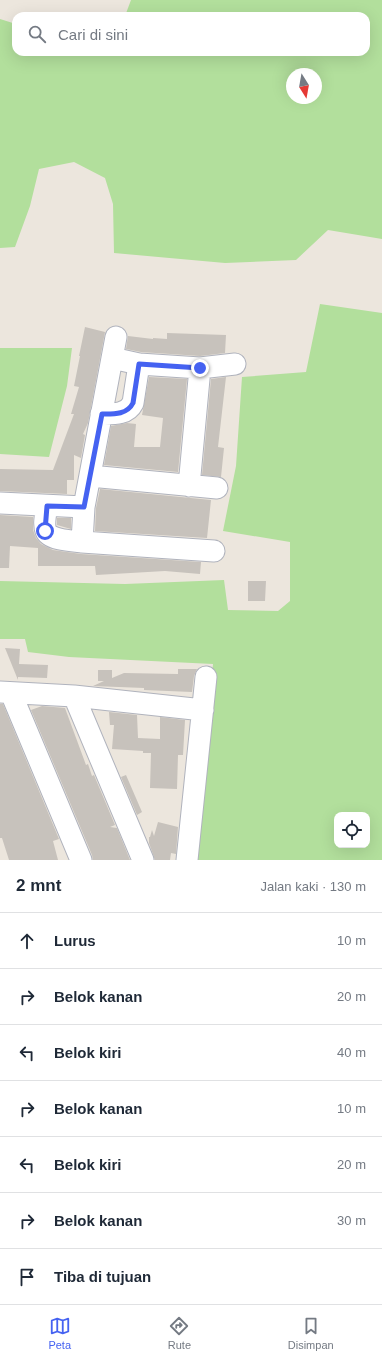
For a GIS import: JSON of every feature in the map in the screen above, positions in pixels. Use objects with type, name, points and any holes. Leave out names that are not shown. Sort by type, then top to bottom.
[{"type":"street","points":[[82,542],[84,507],[116,337]]},
{"type":"street","points":[[112,358],[139,364],[200,368],[235,364]]},
{"type":"street","points":[[102,414],[126,411],[131,406],[133,403],[139,364]]},
{"type":"street","points":[[189,486],[200,368]]},
{"type":"street","points":[[90,476],[217,488]]},
{"type":"street","points":[[0,503],[84,507]]},
{"type":"street","points":[[47,506],[45,531],[48,535],[59,539],[82,542],[214,551]]},
{"type":"street","points":[[187,860],[206,677]]},
{"type":"street","points":[[81,860],[5,692],[74,696],[203,710]]},
{"type":"street","points":[[74,696],[143,860]]},
{"type":"green space","points":[[131,0],[382,0],[382,239],[328,230],[296,260],[225,263],[114,253],[113,204],[105,178],[74,162],[39,169],[30,206],[15,247],[0,248],[0,19],[12,23],[12,56],[370,56],[370,12],[126,12]]},
{"type":"green space","points":[[320,304],[382,313],[382,860],[194,860],[213,664],[69,657],[28,652],[25,639],[0,639],[0,581],[125,584],[224,580],[228,610],[278,611],[290,601],[290,542],[223,531],[236,466],[242,377],[306,372]]},
{"type":"green space","points":[[0,348],[72,348],[67,386],[49,457],[0,454]]},
{"type":"building","points":[[85,327],[105,332],[88,423],[83,434],[85,435],[81,458],[74,455],[74,480],[67,480],[67,494],[0,491],[0,469],[53,470],[74,414],[71,414],[79,387],[74,386]]},
{"type":"building","points":[[167,333],[226,335],[225,353],[200,356],[141,352],[126,349],[128,336],[167,339]]},
{"type":"building","points":[[149,377],[187,379],[178,472],[104,465],[111,426],[127,423],[136,424],[134,447],[160,447],[163,418],[142,415]]},
{"type":"building","points":[[226,377],[218,447],[224,448],[221,477],[202,475],[211,379]]},
{"type":"building","points":[[100,489],[211,500],[207,538],[95,531],[96,508]]},
{"type":"building","points":[[0,515],[33,517],[33,530],[36,538],[41,544],[53,550],[81,554],[201,562],[200,574],[165,571],[96,575],[95,566],[38,566],[38,548],[10,546],[9,568],[0,568]]},
{"type":"building","points":[[57,518],[71,518],[71,529],[57,525]]},
{"type":"building","points":[[248,581],[266,581],[265,601],[248,601]]},
{"type":"building","points":[[5,648],[20,649],[19,664],[48,665],[47,678],[18,677],[18,680]]},
{"type":"building","points":[[178,669],[197,669],[194,676],[192,692],[93,686],[104,681],[98,681],[98,670],[112,670],[112,678],[124,673],[178,674]]},
{"type":"building","points":[[0,704],[3,704],[59,839],[53,841],[58,860],[9,860],[2,838],[0,838]]},
{"type":"building","points":[[42,706],[65,708],[86,765],[88,764],[92,776],[94,775],[115,825],[110,827],[117,828],[130,860],[93,860],[31,710]]},
{"type":"building","points":[[109,712],[137,715],[138,738],[160,739],[160,717],[185,720],[183,755],[178,755],[177,789],[150,788],[151,753],[112,749],[114,725],[110,725]]},
{"type":"building","points":[[126,775],[142,812],[137,815],[121,777]]},
{"type":"building","points":[[158,822],[178,827],[176,854],[171,853],[170,860],[155,860],[149,843],[149,837],[152,830],[154,836]]},
{"type":"route","points":[[45,531],[47,506],[84,507],[102,414],[112,414],[129,409],[133,403],[139,364],[200,368]]}]
